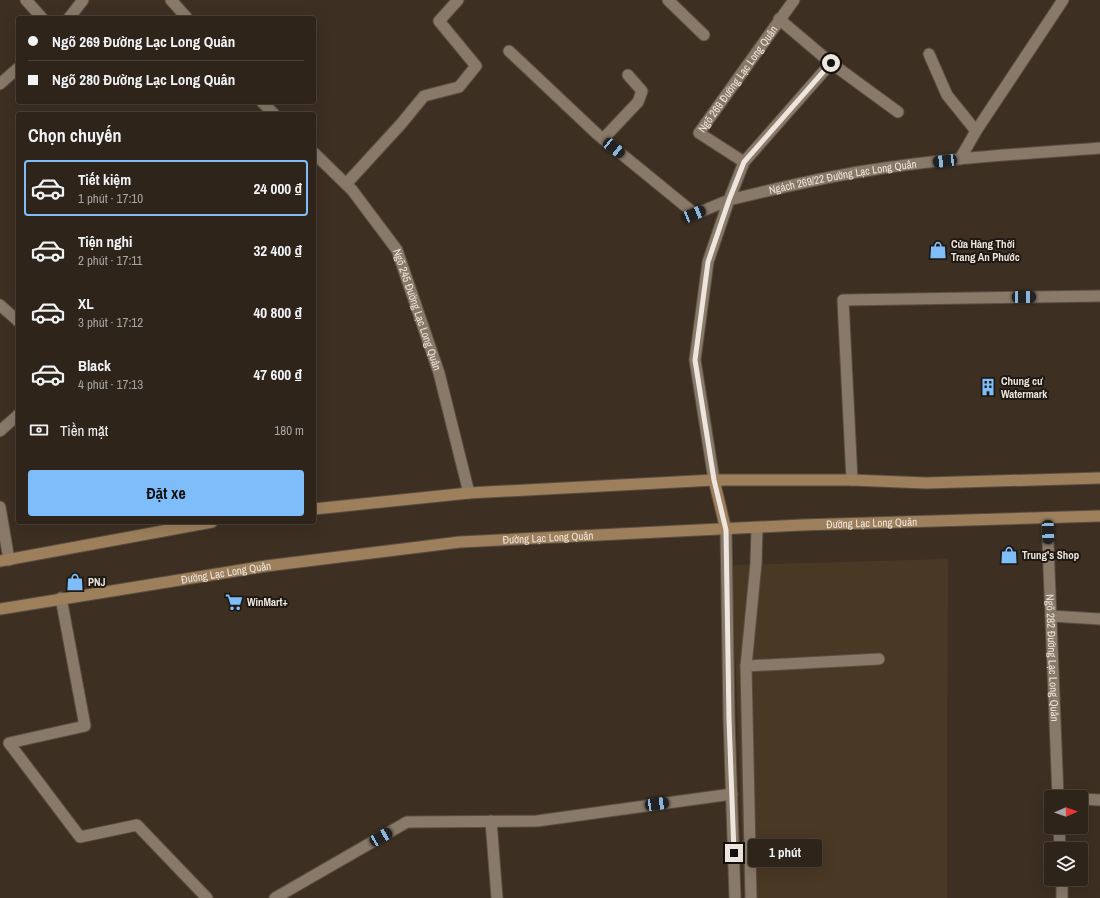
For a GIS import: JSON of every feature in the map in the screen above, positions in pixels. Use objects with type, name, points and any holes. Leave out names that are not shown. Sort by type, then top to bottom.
[{"type":"main road","points":[[316,509],[469,493],[714,480],[852,480],[926,483],[1100,478]]},
{"type":"main road","points":[[714,480],[726,530]]},
{"type":"main road","name":"Đường Lạc Long Quân","points":[[0,608],[266,566],[460,542],[726,530],[809,524],[1100,516]]},
{"type":"main road","points":[[4,561],[175,525],[187,524]]},
{"type":"street","points":[[26,0],[40,16]]},
{"type":"street","points":[[71,16],[83,0]]},
{"type":"street","points":[[171,0],[185,16]]},
{"type":"street","points":[[346,184],[401,124],[424,96],[459,87],[476,66],[439,21],[458,0]]},
{"type":"street","points":[[668,0],[704,35]]},
{"type":"street","name":"Ngõ 269 Đường Lạc Long Quân","points":[[744,162],[699,133],[778,20],[794,0]]},
{"type":"street","points":[[960,159],[976,131],[1063,0]]},
{"type":"street","name":"Ngõ 269 Đường Lạc Long Quân","points":[[778,20],[831,63],[898,112]]},
{"type":"street","points":[[509,51],[603,139],[694,214],[729,200]]},
{"type":"street","points":[[929,54],[947,95],[976,131]]},
{"type":"street","points":[[714,480],[695,360],[708,262],[729,200],[744,162],[831,63]]},
{"type":"street","points":[[0,84],[16,70]]},
{"type":"street","points":[[603,139],[638,102],[642,91],[628,75]]},
{"type":"street","points":[[264,104],[272,112]]},
{"type":"street","name":"Ngách 269/22 Đường Lạc Long Quân","points":[[729,200],[828,177],[867,170],[960,159],[1100,148]]},
{"type":"street","name":"Ngõ 245 Đường Lạc Long Quân","points":[[316,155],[346,184],[397,250],[439,373],[469,493]]},
{"type":"street","points":[[852,480],[843,300],[1100,296]]},
{"type":"street","points":[[0,306],[16,319]]},
{"type":"street","points":[[0,431],[16,417]]},
{"type":"street","points":[[0,507],[4,561]]},
{"type":"street","name":"Ngõ 282 Đường Lạc Long Quân","points":[[1047,518],[1059,790]]},
{"type":"street","points":[[751,898],[746,666],[756,563],[757,528]]},
{"type":"street","points":[[726,530],[736,898]]},
{"type":"street","points":[[61,598],[85,726],[8,743],[80,836],[137,825],[206,898]]},
{"type":"street","points":[[1051,616],[1100,619]]},
{"type":"street","points":[[746,666],[879,659]]},
{"type":"street","points":[[275,898],[407,822],[537,821],[732,794]]},
{"type":"street","points":[[1088,799],[1100,800]]},
{"type":"street","points":[[491,821],[498,898]]},
{"type":"street","points":[[1062,886],[1062,898]]},
{"type":"shaded area","points":[[948,559],[947,898],[744,898],[732,565]]},
{"type":"place","name":"Cửa Hàng Thời Trang An Phước","points":[[938,250]]},
{"type":"place","name":"Chung cư Watermark","points":[[988,387]]},
{"type":"place","name":"Trung's Shop","points":[[1009,555]]},
{"type":"place","name":"PNJ","points":[[75,582]]},
{"type":"place","name":"WinMart+","points":[[234,602]]},
{"type":"route","points":[[734,853],[729,719],[726,530],[714,480],[695,360],[708,262],[729,200],[744,162],[831,63]]}]
